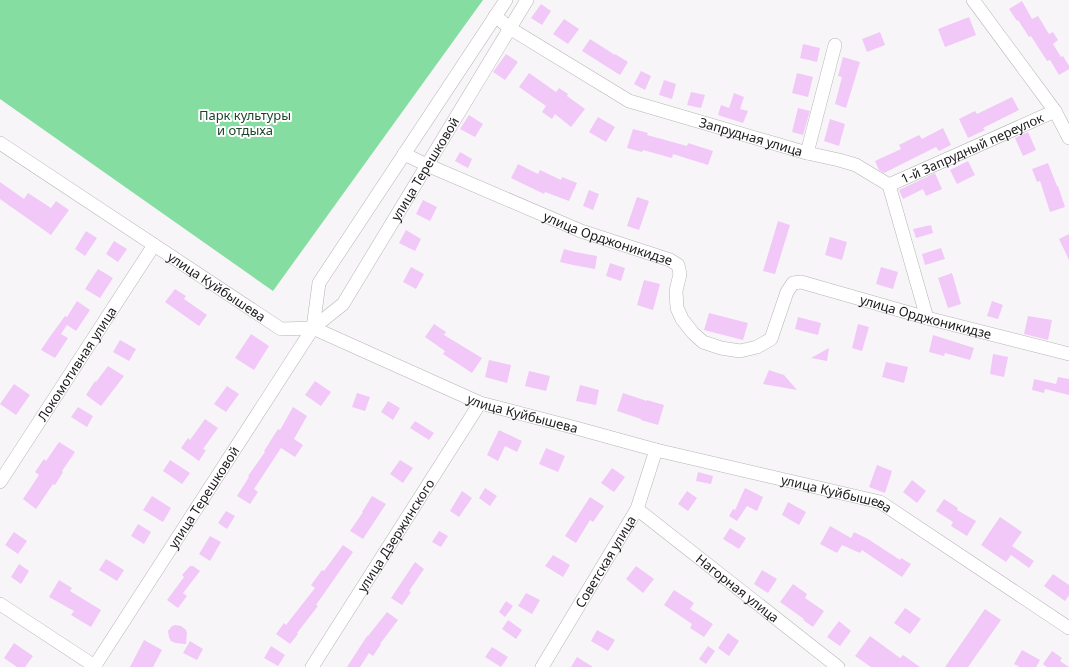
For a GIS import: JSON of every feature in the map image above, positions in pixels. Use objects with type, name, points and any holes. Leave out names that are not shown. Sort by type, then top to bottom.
[{"type":"street","name":"улица Терешковой","points":[[313,328],[319,283],[506,0]]},
{"type":"street","name":"улица Терешковой","points":[[95,667],[313,328],[343,304],[511,29],[527,0]]},
{"type":"street","points":[[973,0],[1055,111],[1069,138]]},
{"type":"street","name":"Запрудная улица","points":[[495,16],[511,29],[629,101],[807,153],[856,165],[889,185]]},
{"type":"street","points":[[807,153],[834,45]]},
{"type":"street","name":"1-й Запрудный переулок","points":[[889,185],[1055,111]]},
{"type":"street","name":"улица Куйбышева","points":[[0,143],[281,329],[313,328],[480,403],[656,450],[880,502],[1069,628]]},
{"type":"street","name":"улица Орджоникидзе","points":[[404,154],[581,231],[670,260],[678,265],[680,274],[676,291],[677,308],[682,319],[693,333],[703,342],[721,348],[740,351],[756,347],[771,339],[787,292],[793,283],[802,282],[926,318],[1069,354]]},
{"type":"street","points":[[889,185],[926,318]]},
{"type":"street","name":"Локомотивная улица","points":[[0,482],[154,245]]},
{"type":"street","name":"улица Дзержинского","points":[[312,667],[480,403]]},
{"type":"street","name":"Советская улица","points":[[542,667],[637,509],[656,450]]},
{"type":"street","name":"Нагорная улица","points":[[637,509],[838,667]]},
{"type":"street","points":[[0,604],[95,667]]},
{"type":"green space","name":"Парк культуры и отдыха","points":[[0,0],[483,0],[273,291],[0,99]]},
{"type":"building","points":[[1022,1],[1032,19],[1038,16],[1049,34],[1053,32],[1058,40],[1053,44],[1069,66],[1069,69],[1059,75],[1050,60],[1047,61],[1031,36],[1029,37],[1009,9]]},
{"type":"building","points":[[541,4],[551,11],[542,25],[531,18]]},
{"type":"building","points":[[969,17],[976,35],[945,47],[938,29]]},
{"type":"building","points":[[564,19],[579,29],[568,44],[553,34]]},
{"type":"building","points":[[880,32],[885,45],[867,52],[862,39]]},
{"type":"building","points":[[590,39],[628,62],[620,75],[582,51]]},
{"type":"building","points":[[803,44],[820,48],[817,62],[800,58]]},
{"type":"building","points":[[506,54],[518,62],[505,80],[493,72]]},
{"type":"building","points":[[843,57],[860,62],[846,108],[835,104],[842,77],[838,76]]},
{"type":"building","points":[[641,71],[651,76],[645,90],[634,84]]},
{"type":"building","points":[[529,73],[556,92],[559,88],[585,109],[571,127],[555,114],[552,119],[542,112],[546,106],[519,87]]},
{"type":"building","points":[[797,73],[813,77],[808,97],[792,93]]},
{"type":"building","points":[[664,80],[676,84],[672,99],[659,95]]},
{"type":"building","points":[[691,92],[705,95],[701,108],[687,105]]},
{"type":"building","points":[[734,93],[744,97],[740,109],[748,111],[743,123],[718,115],[721,105],[729,108]]},
{"type":"building","points":[[1012,97],[1019,110],[983,128],[985,130],[968,138],[959,119],[975,111],[977,114]]},
{"type":"building","points":[[798,108],[810,111],[803,135],[792,132]]},
{"type":"building","points":[[469,115],[483,124],[475,137],[460,129]]},
{"type":"building","points":[[598,117],[615,127],[606,142],[589,132]]},
{"type":"building","points":[[830,119],[845,124],[839,146],[824,141]]},
{"type":"building","points":[[943,128],[951,145],[939,151],[936,147],[884,173],[879,170],[875,161],[901,149],[899,145],[919,135],[922,139]]},
{"type":"building","points":[[633,129],[648,133],[647,135],[687,146],[688,143],[713,151],[708,165],[673,154],[672,158],[643,150],[642,152],[627,148]]},
{"type":"building","points":[[1028,132],[1036,150],[1023,156],[1015,138]]},
{"type":"building","points":[[460,152],[472,159],[468,168],[455,161]]},
{"type":"building","points":[[968,161],[975,175],[957,184],[950,170]]},
{"type":"building","points":[[1048,163],[1065,207],[1050,212],[1040,181],[1037,182],[1032,169]]},
{"type":"building","points":[[518,164],[538,174],[540,170],[561,180],[562,177],[577,183],[569,201],[545,192],[544,194],[511,178]]},
{"type":"building","points":[[935,173],[942,189],[926,196],[923,189],[903,199],[899,190]]},
{"type":"building","points":[[0,182],[24,199],[28,193],[51,208],[56,201],[69,210],[51,235],[0,199]]},
{"type":"building","points":[[589,190],[599,194],[593,210],[583,206]]},
{"type":"building","points":[[637,197],[649,201],[639,230],[627,226]]},
{"type":"building","points":[[423,200],[437,207],[430,221],[416,214]]},
{"type":"building","points":[[778,221],[790,225],[775,274],[763,271]]},
{"type":"building","points":[[931,225],[933,233],[916,238],[913,229]]},
{"type":"building","points":[[406,230],[421,239],[415,251],[399,243]]},
{"type":"building","points":[[86,231],[97,238],[85,256],[75,249]]},
{"type":"building","points":[[1069,234],[1069,260],[1059,239]]},
{"type":"building","points":[[830,237],[847,242],[842,260],[825,255]]},
{"type":"building","points":[[114,241],[127,249],[118,262],[106,254]]},
{"type":"building","points":[[941,248],[945,259],[925,265],[922,254]]},
{"type":"building","points":[[564,249],[597,256],[595,269],[560,262]]},
{"type":"building","points":[[610,263],[625,268],[621,281],[606,276]]},
{"type":"building","points":[[411,267],[424,274],[416,289],[403,282]]},
{"type":"building","points":[[881,267],[898,272],[893,289],[876,284]]},
{"type":"building","points":[[98,269],[113,278],[100,298],[85,289]]},
{"type":"building","points":[[952,273],[961,304],[948,308],[938,278]]},
{"type":"building","points":[[644,280],[660,284],[653,310],[637,305]]},
{"type":"building","points":[[175,289],[186,296],[184,299],[207,315],[199,326],[165,302]]},
{"type":"building","points":[[77,301],[90,310],[76,331],[67,325],[61,334],[68,338],[55,358],[41,350],[65,316],[67,317]]},
{"type":"building","points":[[992,301],[1003,305],[998,319],[987,316]]},
{"type":"building","points":[[709,313],[748,323],[743,340],[704,330]]},
{"type":"building","points":[[1028,316],[1052,320],[1048,340],[1024,334]]},
{"type":"building","points":[[798,317],[821,323],[818,335],[795,329]]},
{"type":"building","points":[[434,324],[446,332],[444,335],[482,358],[472,373],[443,354],[445,351],[425,337]]},
{"type":"building","points":[[858,324],[869,327],[862,351],[852,348]]},
{"type":"building","points":[[251,334],[269,346],[254,370],[235,358]]},
{"type":"building","points":[[933,335],[974,348],[970,360],[945,353],[944,356],[929,352]]},
{"type":"building","points":[[120,340],[136,349],[129,361],[113,352]]},
{"type":"building","points":[[829,348],[827,361],[811,358]]},
{"type":"building","points":[[993,354],[1008,357],[1004,377],[990,374]]},
{"type":"building","points":[[489,360],[511,365],[507,383],[485,377]]},
{"type":"building","points":[[886,362],[908,367],[904,383],[882,377]]},
{"type":"building","points":[[108,366],[124,376],[101,406],[86,395],[95,381],[96,382]]},
{"type":"building","points":[[769,370],[784,375],[797,390],[763,384]]},
{"type":"building","points":[[529,371],[550,376],[546,391],[525,386]]},
{"type":"building","points":[[1058,377],[1069,379],[1069,395],[1045,389],[1044,393],[1032,390],[1034,379],[1056,384]]},
{"type":"building","points":[[315,381],[331,392],[321,406],[305,395]]},
{"type":"building","points":[[14,384],[30,395],[16,415],[0,404]]},
{"type":"building","points":[[580,385],[599,390],[596,405],[576,401]]},
{"type":"building","points":[[227,386],[239,394],[226,412],[214,404]]},
{"type":"building","points":[[357,393],[370,397],[365,411],[352,407]]},
{"type":"building","points":[[623,393],[664,405],[658,425],[617,411]]},
{"type":"building","points":[[388,401],[400,408],[393,420],[381,412]]},
{"type":"building","points":[[78,407],[93,416],[87,427],[71,417]]},
{"type":"building","points":[[293,407],[307,416],[294,439],[303,445],[295,457],[281,448],[254,489],[258,492],[250,504],[237,496],[249,477],[248,476],[265,452],[264,451],[278,429],[280,430]]},
{"type":"building","points":[[205,419],[218,428],[203,449],[206,450],[199,461],[181,448],[188,438],[190,440]]},
{"type":"building","points":[[415,421],[434,433],[429,440],[410,428]]},
{"type":"building","points":[[499,430],[522,441],[517,452],[505,446],[498,461],[487,455]]},
{"type":"building","points":[[59,442],[75,452],[62,471],[63,472],[55,485],[53,484],[36,509],[23,499],[39,475],[35,472],[44,459],[46,461]]},
{"type":"building","points":[[546,448],[565,456],[558,472],[539,464]]},
{"type":"building","points":[[170,460],[190,473],[182,484],[163,471]]},
{"type":"building","points":[[400,460],[413,468],[403,483],[390,474]]},
{"type":"building","points":[[877,465],[892,471],[885,493],[869,487]]},
{"type":"building","points":[[612,468],[625,477],[614,492],[601,483]]},
{"type":"building","points":[[698,472],[713,476],[711,484],[696,481]]},
{"type":"building","points":[[912,480],[926,491],[917,503],[903,492]]},
{"type":"building","points":[[485,488],[497,496],[490,506],[479,498]]},
{"type":"building","points":[[745,488],[763,497],[757,511],[747,506],[737,521],[729,516],[733,509],[735,510]]},
{"type":"building","points":[[462,491],[472,498],[459,517],[450,511]]},
{"type":"building","points":[[687,491],[697,498],[688,511],[678,504]]},
{"type":"building","points":[[152,496],[171,508],[163,522],[143,510]]},
{"type":"building","points":[[372,496],[386,504],[363,539],[350,531]]},
{"type":"building","points":[[590,497],[604,506],[593,522],[590,520],[576,543],[565,536]]},
{"type":"building","points":[[944,499],[958,508],[957,510],[976,521],[967,536],[951,526],[953,522],[936,511]]},
{"type":"building","points":[[788,502],[806,512],[799,525],[782,515]]},
{"type":"building","points":[[226,511],[235,516],[227,529],[218,523]]},
{"type":"building","points":[[1000,517],[1022,532],[1012,546],[1034,561],[1029,568],[1011,555],[1006,562],[981,545]]},
{"type":"building","points":[[138,524],[151,532],[144,544],[131,536]]},
{"type":"building","points":[[830,526],[851,538],[854,532],[868,539],[900,560],[901,558],[911,564],[902,577],[862,550],[860,553],[842,545],[837,553],[820,544]]},
{"type":"building","points":[[730,528],[746,538],[739,549],[723,539]]},
{"type":"building","points":[[439,531],[448,536],[441,547],[432,542]]},
{"type":"building","points":[[14,532],[27,541],[18,554],[5,545]]},
{"type":"building","points":[[210,536],[221,542],[210,561],[199,554]]},
{"type":"building","points":[[343,545],[353,552],[316,605],[318,606],[290,644],[276,634],[284,623],[286,625],[315,588],[311,585],[322,570],[324,571]]},
{"type":"building","points":[[553,555],[570,565],[563,577],[545,566]]},
{"type":"building","points":[[106,559],[124,570],[117,581],[99,570]]},
{"type":"building","points":[[415,562],[424,569],[409,591],[411,592],[402,605],[391,598]]},
{"type":"building","points":[[19,564],[29,571],[21,584],[11,577]]},
{"type":"building","points":[[190,566],[193,566],[200,571],[183,593],[187,596],[178,608],[167,600],[184,577],[182,575]]},
{"type":"building","points":[[636,566],[654,579],[643,593],[626,579]]},
{"type":"building","points":[[762,570],[777,579],[768,593],[754,584]]},
{"type":"building","points":[[1053,574],[1069,585],[1069,595],[1065,601],[1044,586]]},
{"type":"building","points":[[59,580],[72,588],[70,591],[101,610],[91,627],[71,615],[74,611],[49,597]]},
{"type":"building","points":[[793,584],[807,594],[805,598],[824,611],[813,627],[780,602]]},
{"type":"building","points":[[674,590],[694,603],[690,609],[713,624],[704,637],[690,628],[692,624],[664,605]]},
{"type":"building","points":[[526,593],[540,600],[532,614],[518,606]]},
{"type":"building","points":[[506,601],[513,606],[505,617],[499,612]]},
{"type":"building","points":[[905,608],[921,619],[910,634],[894,623]]},
{"type":"building","points":[[985,609],[1001,620],[968,667],[945,667]]},
{"type":"building","points":[[387,612],[398,620],[373,656],[369,653],[360,667],[347,667],[367,636]]},
{"type":"building","points":[[508,620],[522,630],[516,639],[502,629]]},
{"type":"building","points":[[839,621],[851,631],[840,646],[827,637]]},
{"type":"building","points":[[175,625],[181,626],[186,630],[186,644],[171,641],[168,631]]},
{"type":"building","points":[[597,630],[615,640],[608,651],[591,641]]},
{"type":"building","points":[[728,633],[739,641],[729,656],[718,648]]},
{"type":"building","points":[[870,636],[900,658],[903,655],[920,667],[871,667],[855,656]]},
{"type":"building","points":[[144,640],[162,650],[153,667],[130,667]]},
{"type":"building","points":[[190,641],[203,649],[197,660],[183,653]]},
{"type":"building","points":[[14,643],[33,656],[25,667],[17,667],[4,658]]},
{"type":"building","points":[[271,646],[285,655],[278,666],[264,658]]},
{"type":"building","points":[[708,646],[715,651],[706,664],[699,659]]},
{"type":"building","points":[[492,647],[508,657],[501,667],[485,657]]},
{"type":"building","points":[[1022,650],[1040,660],[1036,667],[1020,667],[1014,664]]},
{"type":"building","points":[[1052,651],[1062,658],[1060,661],[1069,667],[1047,667],[1043,664]]},
{"type":"building","points":[[577,657],[593,667],[571,667]]}]
